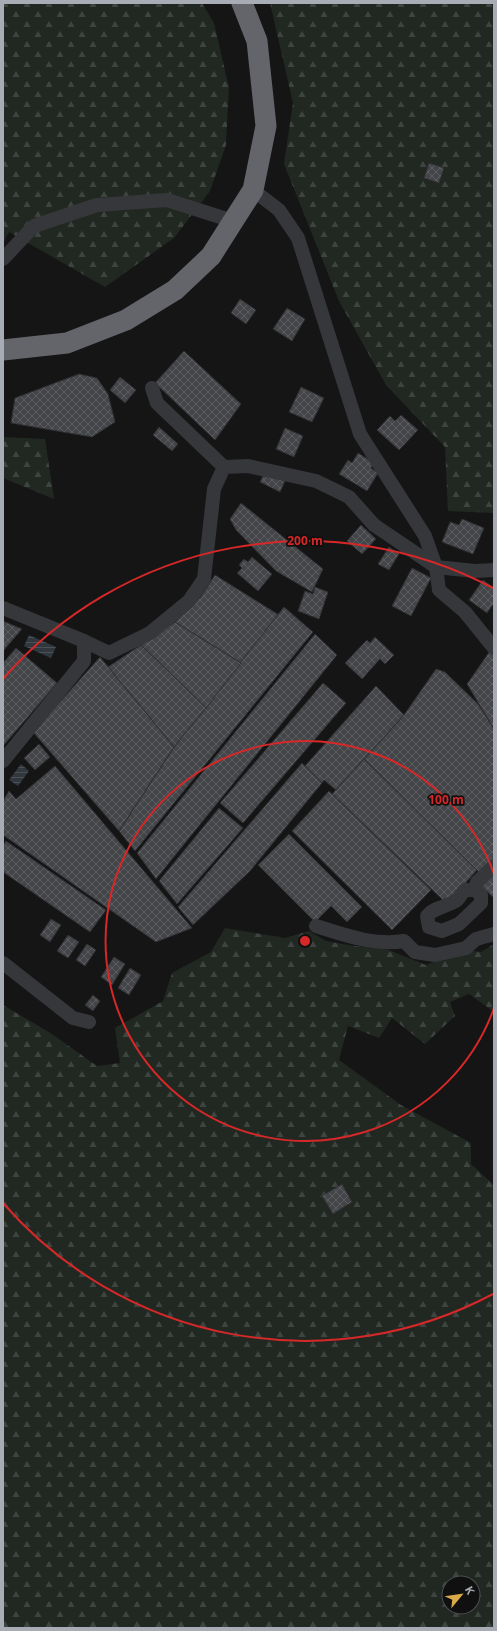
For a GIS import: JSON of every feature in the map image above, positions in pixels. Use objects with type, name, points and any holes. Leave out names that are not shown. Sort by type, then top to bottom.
[{"type":"highway","points":[[3,350],[67,343],[126,320],[175,290],[211,256],[253,190],[266,126],[257,41],[242,3]]},
{"type":"street","points":[[253,190],[279,210],[298,238],[360,434],[425,536],[436,567],[439,590],[464,612],[494,648]]},
{"type":"street","points":[[3,259],[34,226],[97,205],[167,200],[233,221]]},
{"type":"street","points":[[152,388],[157,403],[224,467],[248,466],[316,481],[350,497],[374,525],[436,567],[475,571],[494,570]]},
{"type":"street","points":[[3,608],[84,640],[109,654],[150,634],[189,601],[204,579],[214,489],[224,467]]},
{"type":"street","points":[[3,761],[84,661],[84,640]]},
{"type":"street","points":[[475,890],[476,882],[494,866]]},
{"type":"street","points":[[316,926],[360,939],[390,944],[404,942],[415,952],[435,955],[466,948],[476,939],[494,934]]},
{"type":"street","points":[[3,963],[73,1018],[89,1022]]},
{"type":"green space","points":[[3,3],[202,3],[214,23],[229,88],[226,145],[210,191],[174,238],[105,287],[9,232],[3,243]]},
{"type":"green space","points":[[270,3],[494,3],[494,513],[448,511],[445,447],[386,385],[339,301],[284,164],[293,103]]},
{"type":"green space","points":[[3,437],[45,439],[54,499],[3,478]]},
{"type":"green space","points":[[225,928],[285,938],[309,931],[326,941],[354,946],[386,949],[426,965],[467,950],[481,952],[494,944],[494,1012],[469,994],[450,1002],[455,1016],[425,1044],[392,1018],[379,1038],[348,1026],[339,1060],[401,1105],[471,1143],[471,1164],[494,1185],[494,1628],[3,1628],[3,1005],[52,1034],[97,1066],[120,1063],[115,1028],[163,1001],[172,973],[211,952]]},
{"type":"shaded area","points":[[29,635],[56,647],[51,658],[24,646]]},
{"type":"shaded area","points":[[21,764],[29,771],[18,786],[9,780]]},
{"type":"building","points":[[429,163],[444,168],[439,183],[424,178]]},
{"type":"building","points":[[240,299],[256,310],[246,324],[231,313]]},
{"type":"building","points":[[287,308],[305,319],[292,341],[273,329]]},
{"type":"building","points":[[184,351],[241,404],[215,440],[155,383]]},
{"type":"building","points":[[79,374],[97,378],[108,394],[115,422],[92,437],[11,423],[15,398]]},
{"type":"building","points":[[120,377],[136,390],[125,403],[110,390]]},
{"type":"building","points":[[301,387],[324,398],[312,422],[289,412]]},
{"type":"building","points":[[401,415],[418,430],[399,450],[377,430],[390,416],[395,421]]},
{"type":"building","points":[[159,427],[178,444],[172,451],[153,435]]},
{"type":"building","points":[[285,428],[303,436],[294,457],[276,449]]},
{"type":"building","points":[[358,453],[374,463],[371,468],[378,473],[367,491],[339,474],[348,460],[352,463]]},
{"type":"building","points":[[265,472],[285,481],[280,492],[260,482]]},
{"type":"building","points":[[241,503],[323,569],[312,592],[276,571],[236,530],[230,519]]},
{"type":"building","points":[[462,519],[484,528],[473,554],[442,542],[450,522],[459,525]]},
{"type":"building","points":[[361,525],[376,539],[362,554],[347,541]]},
{"type":"building","points":[[389,547],[399,554],[389,570],[378,564]]},
{"type":"building","points":[[252,557],[272,574],[258,591],[237,573],[242,568],[239,565],[244,559],[248,562]]},
{"type":"building","points":[[412,568],[431,578],[411,616],[392,606]]},
{"type":"building","points":[[215,575],[279,615],[241,663],[175,622],[200,598]]},
{"type":"building","points":[[483,580],[494,588],[494,603],[487,613],[469,600]]},
{"type":"building","points":[[315,587],[328,592],[319,619],[298,611],[305,591],[313,594]]},
{"type":"building","points":[[284,607],[313,632],[135,851],[119,831],[174,747]]},
{"type":"building","points":[[3,621],[22,629],[3,651]]},
{"type":"building","points":[[175,622],[241,663],[206,708],[141,645]]},
{"type":"building","points":[[315,634],[337,655],[156,879],[137,853]]},
{"type":"building","points":[[375,637],[394,655],[385,664],[380,659],[362,679],[345,663],[367,640],[370,643]]},
{"type":"building","points":[[141,645],[206,708],[174,747],[108,667]]},
{"type":"building","points":[[16,648],[57,683],[3,746],[3,663]]},
{"type":"building","points":[[490,651],[494,656],[494,729],[467,684]]},
{"type":"building","points":[[100,657],[174,747],[119,831],[33,732]]},
{"type":"building","points":[[436,669],[445,672],[478,704],[494,729],[494,861],[481,874],[364,759],[404,715]]},
{"type":"building","points":[[323,683],[346,703],[243,823],[220,803]]},
{"type":"building","points":[[376,686],[404,715],[336,790],[324,780],[322,783],[305,766]]},
{"type":"building","points":[[39,744],[50,757],[35,770],[24,758]]},
{"type":"building","points":[[364,759],[477,870],[454,896],[444,901],[332,794]]},
{"type":"building","points":[[302,763],[322,783],[250,871],[193,925],[178,907]]},
{"type":"building","points":[[55,766],[192,928],[156,942],[3,835],[3,801],[9,791],[16,799]]},
{"type":"building","points":[[329,791],[431,890],[392,930],[292,831]]},
{"type":"building","points":[[219,808],[243,828],[177,904],[159,881]]},
{"type":"building","points":[[289,834],[362,907],[347,922],[331,906],[315,922],[258,865]]},
{"type":"building","points":[[6,841],[106,910],[90,932],[3,872],[3,846]]},
{"type":"building","points":[[494,871],[494,898],[479,884]]},
{"type":"building","points":[[51,919],[61,925],[50,942],[40,935]]},
{"type":"building","points":[[68,935],[79,942],[68,958],[57,951]]},
{"type":"building","points":[[87,944],[96,950],[85,966],[76,960]]},
{"type":"building","points":[[114,957],[125,964],[112,985],[101,977]]},
{"type":"building","points":[[130,968],[141,975],[129,995],[118,988]]},
{"type":"building","points":[[93,995],[100,1001],[93,1011],[85,1005]]},
{"type":"building","points":[[342,1184],[352,1202],[333,1214],[322,1196]]}]
